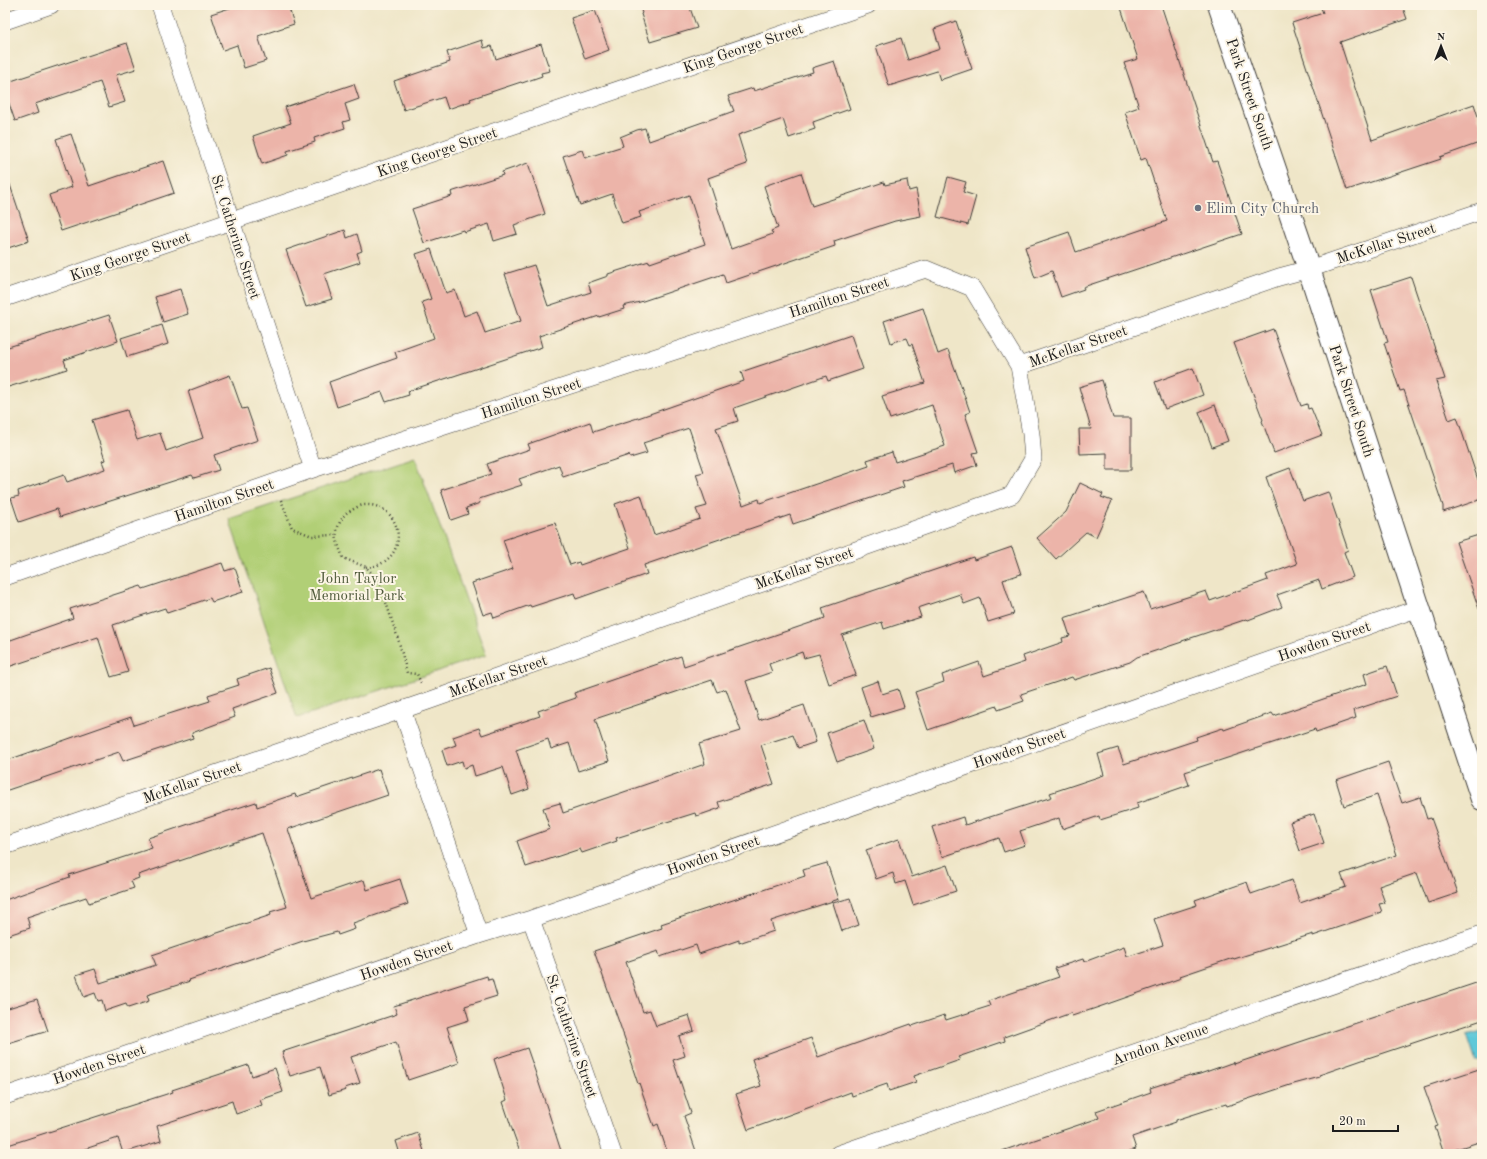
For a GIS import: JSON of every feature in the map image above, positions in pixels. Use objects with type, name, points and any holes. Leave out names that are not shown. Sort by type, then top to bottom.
[{"type":"street","points":[[5,20],[51,5]]},
{"type":"street","name":"St. Catherine Street","points":[[160,5],[313,469]]},
{"type":"street","name":"King George Street","points":[[5,298],[868,5]]},
{"type":"street","name":"Park Street South","points":[[1219,5],[1309,268],[1419,608],[1480,790]]},
{"type":"street","name":"McKellar Street","points":[[5,846],[428,701],[1012,495],[1034,459],[1019,366],[1272,279],[1482,211]]},
{"type":"street","name":"Hamilton Street","points":[[5,577],[274,482],[926,269],[972,288],[1019,366]]},
{"type":"street","name":"Howden Street","points":[[5,1096],[479,935],[531,919],[1419,608]]},
{"type":"street","points":[[402,710],[479,935]]},
{"type":"street","name":"St. Catherine Street","points":[[531,919],[613,1154]]},
{"type":"street","name":"Arndon Avenue","points":[[838,1154],[1482,934]]},
{"type":"path","points":[[274,482],[292,528],[312,536],[336,535]]},
{"type":"path","points":[[366,567],[378,566],[390,558],[396,550],[398,536],[393,517],[380,507],[363,505],[345,514],[336,531],[343,558],[366,567],[379,581],[399,642],[407,673],[417,674],[428,701]]},
{"type":"green space","name":"John Taylor Memorial Park","points":[[415,457],[486,655],[297,718],[229,519]]},
{"type":"water","points":[[1482,1031],[1482,1060],[1476,1062],[1467,1035]]},
{"type":"building","points":[[239,5],[288,5],[294,24],[258,36],[266,61],[244,68],[237,45],[223,50],[211,14]]},
{"type":"building","points":[[639,5],[689,5],[697,28],[650,42]]},
{"type":"building","points":[[1120,5],[1161,5],[1213,162],[1217,161],[1242,234],[1083,287],[1084,289],[1061,297],[1052,271],[1035,278],[1025,247],[1069,232],[1076,252],[1167,221],[1146,158],[1141,160],[1125,112],[1139,107],[1124,63],[1138,59]]},
{"type":"building","points":[[1320,5],[1402,5],[1407,19],[1340,42],[1372,140],[1474,104],[1482,129],[1482,142],[1440,157],[1441,159],[1347,190],[1292,23],[1323,13]]},
{"type":"building","points":[[595,10],[609,50],[585,59],[571,18]]},
{"type":"building","points":[[956,21],[972,69],[940,80],[937,71],[889,86],[876,46],[901,38],[908,60],[940,49],[934,29]]},
{"type":"building","points":[[482,40],[484,48],[492,46],[496,59],[541,44],[550,71],[541,73],[542,76],[470,99],[471,101],[448,109],[444,97],[404,110],[394,81],[450,62],[447,52]]},
{"type":"building","points":[[127,43],[136,69],[116,75],[125,102],[109,107],[100,82],[35,104],[38,113],[15,121],[5,92],[5,83]]},
{"type":"building","points":[[834,61],[850,109],[813,122],[815,129],[789,138],[783,119],[738,135],[747,164],[708,178],[731,249],[773,234],[771,231],[778,228],[764,186],[801,173],[812,206],[884,182],[885,185],[907,180],[909,191],[916,189],[921,216],[895,221],[834,241],[835,246],[726,283],[723,274],[640,302],[623,306],[624,309],[539,336],[542,347],[408,391],[409,395],[386,402],[382,392],[337,407],[329,382],[397,358],[395,352],[434,338],[422,302],[431,299],[416,254],[431,249],[446,293],[455,290],[464,316],[477,311],[485,333],[521,321],[505,274],[534,265],[548,306],[591,292],[588,283],[608,276],[608,274],[649,261],[650,263],[705,244],[689,195],[639,212],[641,217],[622,223],[612,194],[580,205],[563,156],[582,150],[585,158],[623,146],[620,137],[645,128],[649,141],[734,111],[728,96],[753,88],[754,91],[813,72],[812,68]]},
{"type":"building","points":[[354,84],[359,99],[345,104],[350,120],[343,122],[345,128],[314,138],[315,142],[287,151],[288,155],[262,164],[253,136],[291,123],[285,107]]},
{"type":"building","points":[[71,134],[89,186],[163,161],[174,193],[61,231],[49,195],[72,187],[56,139]]},
{"type":"building","points":[[528,163],[545,214],[514,225],[517,234],[494,241],[489,224],[464,232],[463,230],[424,243],[412,209],[452,196],[451,192],[503,175],[502,172]]},
{"type":"building","points":[[948,177],[966,182],[963,192],[976,196],[968,225],[937,217]]},
{"type":"building","points":[[5,179],[8,179],[29,241],[5,249]]},
{"type":"building","points":[[345,230],[347,238],[357,234],[362,251],[357,253],[360,262],[324,274],[332,299],[306,307],[286,250]]},
{"type":"building","points":[[1411,277],[1445,379],[1436,381],[1449,420],[1457,417],[1478,480],[1482,479],[1482,499],[1443,512],[1443,506],[1404,390],[1400,391],[1384,343],[1388,342],[1371,290]]},
{"type":"building","points":[[180,289],[188,314],[163,322],[155,297]]},
{"type":"building","points":[[923,308],[938,354],[948,350],[959,380],[970,412],[965,414],[978,452],[973,453],[977,465],[954,473],[952,465],[902,481],[904,487],[793,524],[790,515],[644,565],[647,574],[576,599],[574,593],[531,607],[530,605],[494,618],[492,612],[483,615],[472,583],[513,569],[503,540],[555,523],[570,565],[579,562],[580,565],[630,548],[615,504],[641,495],[654,535],[700,519],[696,509],[707,506],[696,474],[704,472],[689,428],[643,443],[647,453],[630,458],[629,455],[563,477],[559,465],[519,479],[522,485],[479,499],[480,503],[466,508],[468,514],[451,520],[441,490],[491,474],[487,464],[530,449],[528,444],[590,422],[593,432],[641,417],[744,381],[741,372],[851,335],[863,369],[828,381],[826,376],[734,408],[738,421],[716,428],[743,505],[759,499],[760,503],[869,466],[867,460],[892,452],[895,462],[945,446],[932,405],[890,419],[882,396],[925,383],[912,344],[910,345],[907,338],[891,343],[884,321]]},
{"type":"building","points":[[109,315],[118,341],[64,360],[67,369],[5,388],[5,348]]},
{"type":"building","points":[[162,325],[168,344],[127,357],[121,338]]},
{"type":"building","points":[[1273,329],[1301,406],[1307,404],[1308,409],[1311,408],[1322,435],[1274,453],[1234,343]]},
{"type":"building","points":[[1193,368],[1203,395],[1165,409],[1155,382]]},
{"type":"building","points":[[230,375],[242,409],[247,408],[258,440],[214,455],[219,470],[194,478],[192,475],[60,517],[57,509],[19,522],[11,498],[19,496],[18,491],[64,475],[67,482],[105,469],[102,461],[105,460],[92,420],[127,410],[137,440],[160,433],[166,451],[203,438],[188,391]]},
{"type":"building","points":[[1102,380],[1113,418],[1131,418],[1131,470],[1107,470],[1107,453],[1080,454],[1079,429],[1091,429],[1079,387]]},
{"type":"building","points":[[1215,405],[1228,441],[1212,447],[1199,412]]},
{"type":"building","points":[[1290,468],[1303,501],[1328,492],[1348,550],[1344,552],[1353,577],[1322,589],[1319,580],[1277,595],[1282,607],[1248,620],[1247,619],[1137,657],[1130,662],[1074,680],[1072,677],[1021,694],[1024,701],[998,710],[997,706],[928,730],[915,692],[944,682],[942,675],[979,662],[984,676],[1025,662],[1023,656],[1063,642],[1062,638],[1070,636],[1064,618],[1144,592],[1150,609],[1206,591],[1210,601],[1268,580],[1266,575],[1297,564],[1266,477]]},
{"type":"building","points":[[1080,483],[1103,494],[1101,497],[1112,501],[1096,537],[1086,532],[1056,559],[1037,538],[1066,512]]},
{"type":"building","points":[[1482,534],[1482,609],[1479,609],[1456,542]]},
{"type":"building","points":[[1012,547],[1021,574],[1003,580],[1014,614],[988,622],[980,598],[964,604],[960,594],[918,608],[921,617],[884,629],[882,622],[842,635],[856,675],[829,684],[819,654],[804,658],[802,652],[769,664],[772,672],[746,681],[759,720],[804,705],[816,742],[798,748],[793,735],[761,745],[774,784],[718,802],[720,808],[696,816],[695,813],[616,838],[617,841],[582,853],[580,849],[526,867],[517,841],[550,829],[543,808],[560,803],[563,813],[705,764],[699,744],[741,731],[726,689],[717,692],[712,680],[595,719],[609,761],[578,771],[569,743],[551,749],[548,739],[516,750],[529,789],[512,795],[503,767],[475,776],[472,765],[464,768],[462,761],[447,766],[442,750],[456,745],[453,737],[479,728],[482,735],[540,716],[538,711],[576,698],[574,693],[681,656],[684,666],[825,618],[822,608],[973,557],[974,560]]},
{"type":"building","points":[[222,563],[225,571],[235,568],[243,592],[212,602],[210,598],[167,613],[165,608],[113,625],[128,672],[111,677],[98,637],[5,668],[5,642],[73,618],[70,609],[141,586],[143,589]]},
{"type":"building","points":[[1387,666],[1397,696],[1354,710],[1356,718],[1316,732],[1315,729],[1185,772],[1189,785],[1137,803],[1138,808],[1100,820],[1099,816],[1062,829],[1059,818],[1020,831],[1025,845],[1004,852],[999,838],[942,857],[932,827],[963,817],[965,825],[1052,797],[1050,793],[1104,775],[1098,754],[1118,748],[1124,764],[1197,740],[1196,737],[1223,728],[1224,730],[1272,713],[1274,716],[1367,684],[1364,674]]},
{"type":"building","points":[[269,668],[278,693],[232,709],[235,717],[192,733],[193,738],[123,761],[119,752],[5,791],[5,761],[131,717],[134,725],[210,701],[208,695],[239,685],[237,679]]},
{"type":"building","points":[[878,681],[882,694],[898,689],[904,707],[871,717],[861,687]]},
{"type":"building","points":[[864,720],[874,749],[837,762],[827,733]]},
{"type":"building","points":[[1388,762],[1402,803],[1420,797],[1427,819],[1431,818],[1458,893],[1428,903],[1417,873],[1379,886],[1385,903],[1379,904],[1382,912],[1313,936],[1313,934],[1234,959],[1233,958],[1180,976],[1181,978],[1099,1007],[1072,1016],[1071,1013],[1004,1037],[1005,1041],[958,1057],[960,1060],[914,1076],[916,1082],[889,1091],[887,1084],[852,1096],[851,1092],[748,1130],[736,1094],[761,1086],[752,1059],[811,1038],[818,1057],[911,1024],[912,1026],[944,1015],[946,1020],[990,1006],[988,1001],[1059,977],[1055,968],[1083,959],[1084,962],[1124,947],[1127,956],[1129,956],[1163,945],[1154,919],[1197,905],[1195,900],[1247,882],[1251,894],[1292,880],[1300,903],[1346,887],[1341,874],[1397,855],[1377,795],[1344,806],[1336,780]]},
{"type":"building","points":[[379,769],[388,795],[288,829],[311,898],[364,880],[367,890],[400,879],[408,904],[353,923],[355,929],[338,935],[337,932],[303,941],[189,980],[190,981],[147,995],[149,1001],[128,1008],[126,1004],[105,1011],[102,1000],[98,1001],[95,993],[84,997],[76,975],[95,969],[100,983],[156,965],[152,955],[271,915],[270,912],[287,907],[262,833],[138,875],[139,878],[131,881],[134,888],[89,903],[86,897],[27,917],[30,928],[5,936],[5,900],[70,877],[69,875],[152,848],[148,838],[256,802],[257,807],[295,794],[296,797]]},
{"type":"building","points":[[1314,814],[1324,843],[1300,851],[1290,822]]},
{"type":"building","points":[[899,839],[912,877],[947,865],[956,891],[913,905],[905,881],[896,884],[893,873],[876,879],[866,850]]},
{"type":"building","points":[[827,863],[839,899],[771,921],[774,931],[739,943],[739,940],[699,954],[696,945],[660,957],[658,951],[626,962],[643,1012],[650,1010],[656,1026],[689,1015],[694,1031],[679,1036],[685,1056],[673,1060],[691,1113],[684,1116],[697,1154],[668,1154],[658,1124],[654,1126],[639,1083],[638,1084],[630,1060],[632,1059],[594,951],[662,928],[661,924],[805,876],[803,870]]},
{"type":"building","points":[[850,898],[859,925],[842,931],[833,903]]},
{"type":"building","points":[[487,976],[488,980],[492,979],[497,996],[465,1006],[469,1020],[447,1027],[459,1063],[408,1080],[396,1042],[351,1057],[360,1083],[345,1088],[346,1090],[329,1095],[320,1067],[290,1076],[282,1052],[397,1014],[394,1006]]},
{"type":"building","points":[[1482,981],[1482,1020],[1319,1075],[1320,1077],[1176,1120],[1176,1122],[1132,1137],[1136,1149],[1121,1154],[1003,1154],[1002,1151],[1099,1118],[1096,1111],[1151,1092],[1150,1088],[1190,1075],[1200,1074],[1234,1062],[1234,1064]]},
{"type":"building","points":[[37,999],[48,1031],[5,1044],[5,1009]]},
{"type":"building","points":[[527,1048],[562,1154],[521,1154],[503,1102],[507,1100],[494,1059]]},
{"type":"building","points":[[248,1065],[252,1076],[275,1068],[283,1092],[260,1100],[262,1105],[236,1114],[232,1101],[157,1126],[161,1141],[123,1153],[118,1138],[70,1154],[5,1154],[5,1146],[173,1092],[172,1090]]},
{"type":"building","points":[[1482,1068],[1482,1141],[1444,1153],[1435,1127],[1438,1126],[1424,1087]]},
{"type":"building","points":[[418,1133],[425,1154],[400,1154],[396,1141]]},
{"type":"place","name":"Elim City Church","points":[[1198,208]]}]
